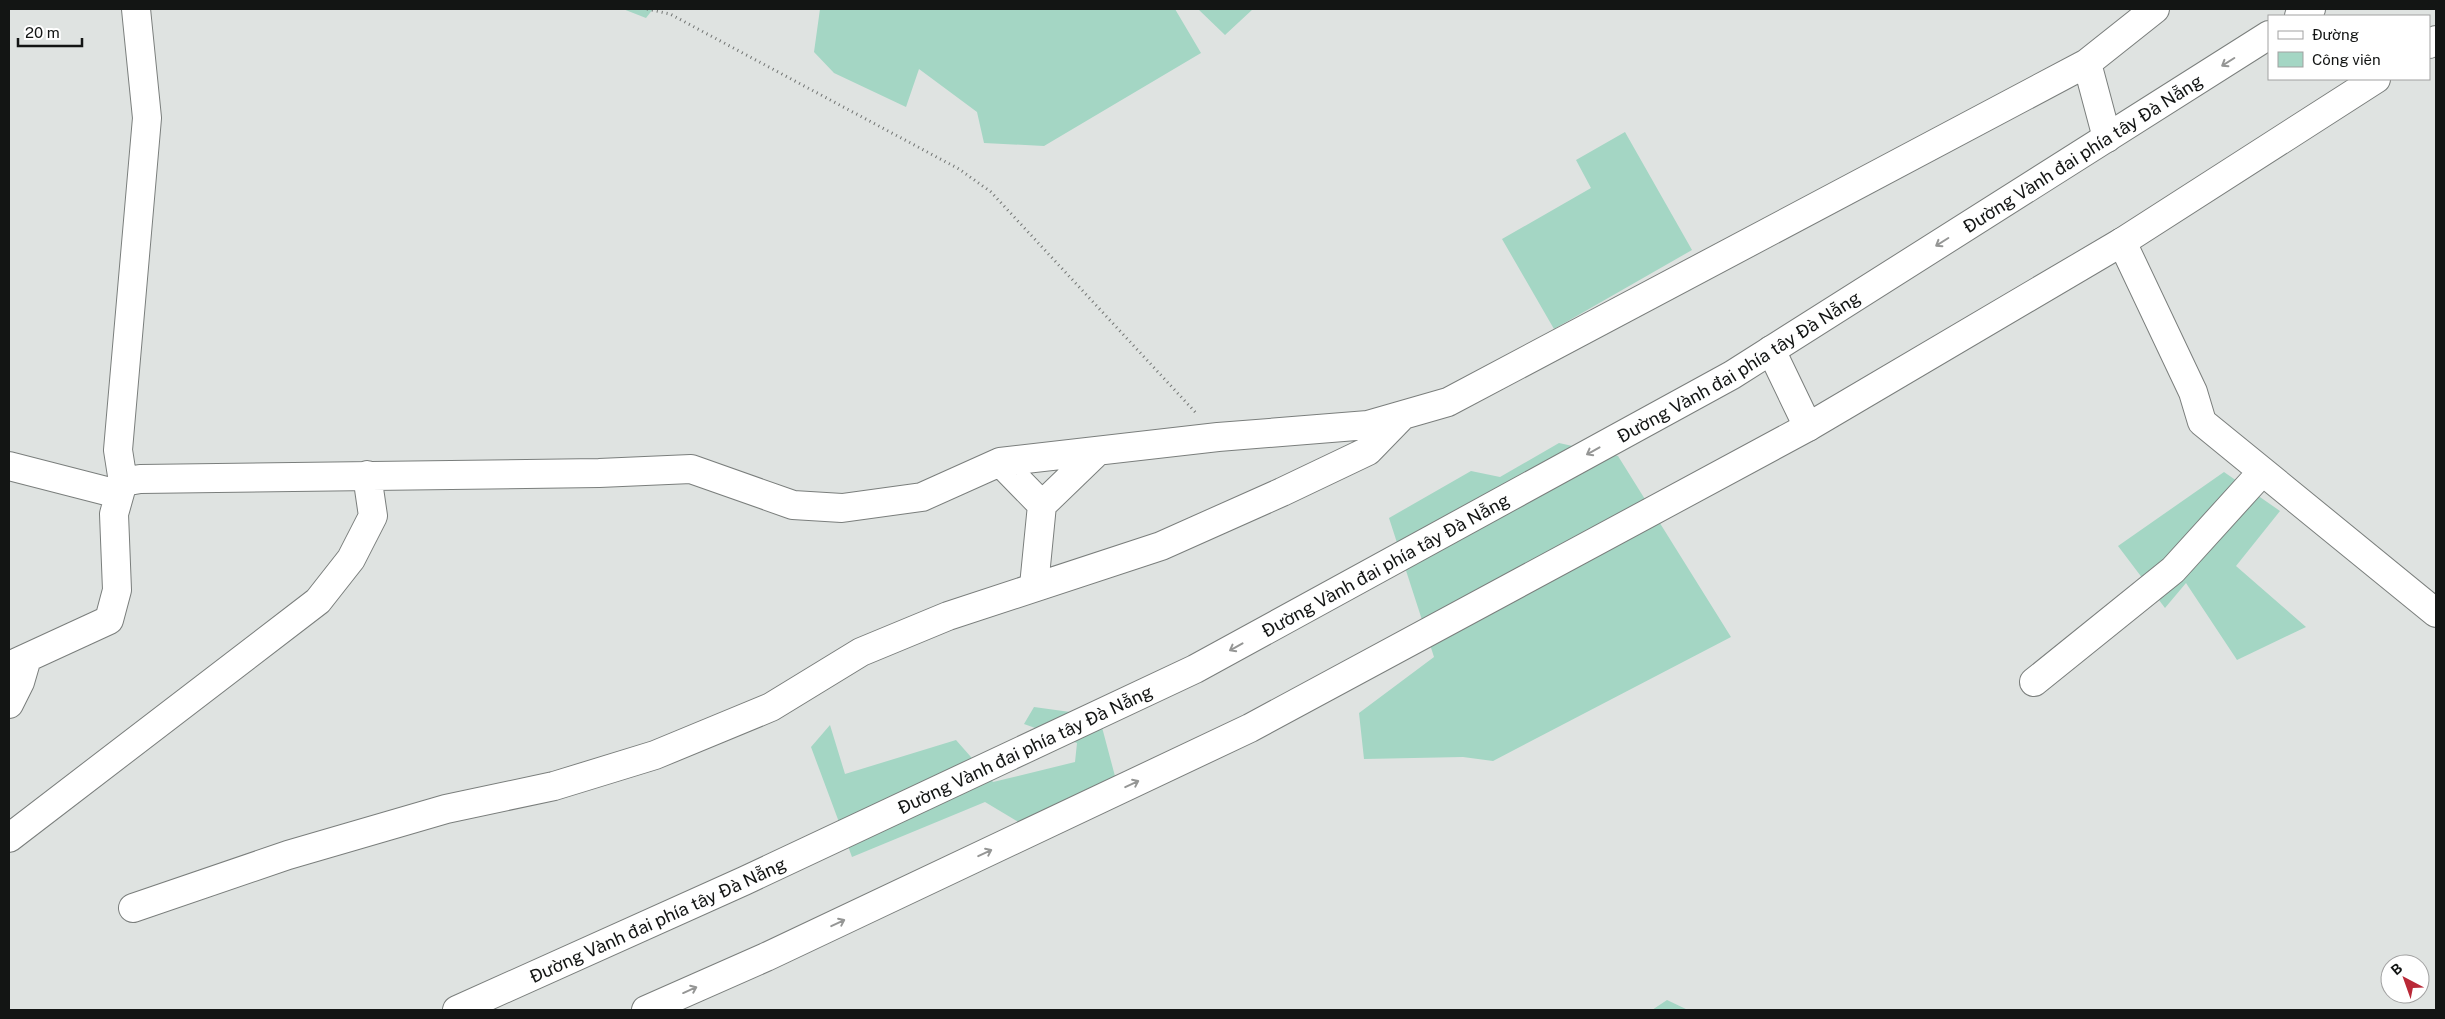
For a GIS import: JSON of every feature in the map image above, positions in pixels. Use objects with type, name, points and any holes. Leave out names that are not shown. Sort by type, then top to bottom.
[{"type":"street","points":[[9,704],[20,682],[18,662],[109,620],[117,590],[114,514],[120,488],[118,450],[147,118],[136,9]]},
{"type":"street","points":[[9,466],[101,488],[120,488],[140,479],[599,473],[690,469],[793,505],[842,508],[922,497],[1000,462],[1218,437],[1368,425],[1448,402],[2087,63],[2155,9]]},
{"type":"street","name":"Đường Vành đai phía tây Đà Nẵng","points":[[457,1010],[744,881],[1195,669],[1732,375],[2268,37]]},
{"type":"street","points":[[2087,63],[2107,138]]},
{"type":"street","points":[[646,1010],[766,957],[1250,728],[1808,427],[2122,242],[2374,80]]},
{"type":"street","points":[[2122,242],[2193,392],[2202,422],[2436,613]]},
{"type":"street","points":[[1771,350],[1808,427]]},
{"type":"street","points":[[133,908],[288,855],[446,809],[554,786],[655,755],[771,707],[860,652],[948,616],[1034,586],[1161,546],[1282,492],[1368,451],[1403,415]]},
{"type":"street","points":[[1034,586],[1042,505],[1098,451]]},
{"type":"street","points":[[1000,462],[1042,505]]},
{"type":"street","points":[[2034,682],[2173,570],[2262,472]]},
{"type":"street","points":[[9,838],[318,601],[351,560],[373,516],[367,475]]},
{"type":"path","points":[[647,9],[670,14],[959,169],[990,192],[1014,215],[1218,437]]},
{"type":"green space","points":[[623,9],[653,9],[646,18]]},
{"type":"green space","points":[[820,9],[1175,9],[1201,53],[1044,146],[984,143],[977,112],[919,69],[906,107],[834,73],[814,52]]},
{"type":"green space","points":[[1198,9],[1253,9],[1225,35]]},
{"type":"green space","points":[[1625,132],[1692,250],[1554,329],[1502,239],[1591,188],[1576,160]]},
{"type":"green space","points":[[1559,443],[1618,456],[1731,637],[1493,761],[1463,757],[1364,759],[1359,713],[1434,657],[1389,518],[1471,471],[1500,477]]},
{"type":"green space","points":[[2224,472],[2280,511],[2236,566],[2306,627],[2237,660],[2186,583],[2165,608],[2118,546]]},
{"type":"green space","points":[[1034,707],[1099,716],[1120,795],[1040,835],[985,802],[852,857],[811,747],[830,725],[845,774],[956,740],[993,782],[1075,762],[1077,743],[1024,724]]},
{"type":"green space","points":[[1667,1000],[1688,1010],[1652,1010]]}]
